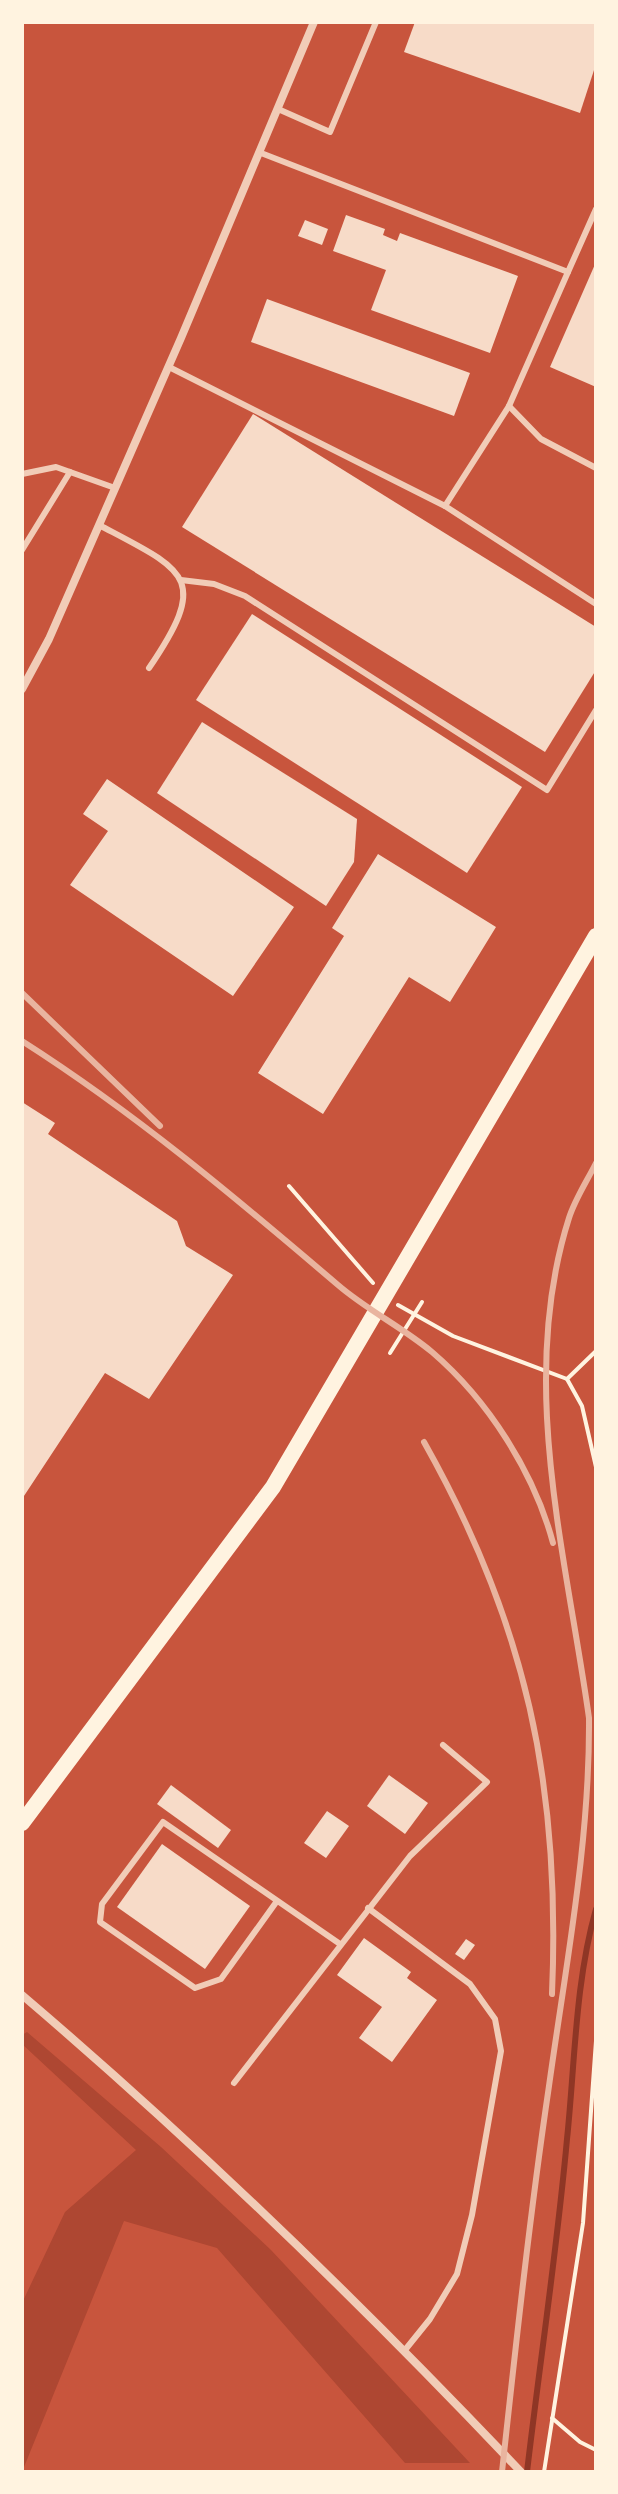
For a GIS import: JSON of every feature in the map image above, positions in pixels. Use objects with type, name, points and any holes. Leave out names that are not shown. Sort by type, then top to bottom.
[{"type":"main road","points":[[22,1823],[273,1487],[596,936]]},
{"type":"street","points":[[22,689],[49,639],[169,367],[314,22]]},
{"type":"street","points":[[22,1995],[250,2197],[405,2350],[521,2472]]},
{"type":"lane","points":[[330,132],[376,22]]},
{"type":"lane","points":[[278,109],[339,134]]},
{"type":"lane","points":[[261,153],[568,272]]},
{"type":"lane","points":[[445,506],[509,406],[596,209]]},
{"type":"lane","points":[[169,367],[445,506],[596,604]]},
{"type":"lane","points":[[509,406],[541,439],[596,468]]},
{"type":"lane","points":[[22,474],[56,467],[115,488]]},
{"type":"lane","points":[[22,550],[70,472]]},
{"type":"lane","points":[[99,525],[172,567],[181,580],[186,602],[179,625],[149,668]]},
{"type":"lane","points":[[181,580],[214,584],[245,596],[547,790],[596,710]]},
{"type":"lane","points":[[234,2083],[410,1856],[487,1782],[443,1745]]},
{"type":"lane","points":[[277,1901],[221,1979],[195,1988],[100,1922],[102,1904],[163,1822],[340,1944]]},
{"type":"lane","points":[[368,1908],[470,1984],[495,2019],[501,2051],[472,2215],[457,2274],[430,2319],[405,2350]]},
{"type":"path","points":[[289,1186],[358,1271],[378,1288]]},
{"type":"path","points":[[388,1297],[453,1336],[567,1379],[582,1406],[596,1467]]},
{"type":"path","points":[[390,1353],[422,1302]]},
{"type":"path","points":[[567,1379],[596,1351]]},
{"type":"path","points":[[544,2472],[583,2223],[596,2041]]},
{"type":"path","points":[[552,2418],[596,2450]]},
{"type":"shaded area","points":[[27,2032],[161,2147],[271,2250],[470,2463],[405,2463],[217,2248],[124,2221],[22,2472],[22,2303],[65,2212],[136,2150],[22,2044],[22,2035]]},
{"type":"building","points":[[415,22],[596,22],[596,64],[580,113],[404,52]]},
{"type":"building","points":[[346,215],[385,229],[383,235],[397,241],[400,233],[518,276],[490,353],[371,310],[386,270],[333,251]]},
{"type":"building","points":[[305,220],[328,229],[322,245],[298,236]]},
{"type":"building","points":[[596,262],[596,387],[550,367]]},
{"type":"building","points":[[267,299],[470,373],[454,416],[251,342]]},
{"type":"building","points":[[253,414],[596,627],[596,670],[545,752],[182,527]]},
{"type":"building","points":[[252,614],[522,787],[467,873],[196,700]]},
{"type":"building","points":[[202,722],[357,819],[354,862],[326,906],[157,793]]},
{"type":"building","points":[[107,779],[294,907],[233,996],[70,885],[108,831],[83,814]]},
{"type":"building","points":[[378,854],[496,927],[450,1002],[409,977],[323,1114],[258,1073],[344,936],[332,928]]},
{"type":"building","points":[[22,1102],[55,1123],[48,1134],[177,1221],[186,1246],[233,1275],[149,1399],[105,1373],[22,1499]]},
{"type":"building","points":[[389,1775],[428,1803],[405,1834],[367,1806]]},
{"type":"building","points":[[171,1785],[231,1830],[218,1848],[157,1804]]},
{"type":"building","points":[[327,1811],[349,1826],[326,1858],[304,1843]]},
{"type":"building","points":[[162,1844],[250,1906],[205,1969],[117,1907]]},
{"type":"building","points":[[364,1938],[411,1972],[407,1978],[437,2000],[392,2062],[359,2038],[382,2007],[337,1975]]},
{"type":"building","points":[[466,1939],[475,1945],[464,1960],[455,1954]]},
{"type":"waterway","points":[[527,2472],[558,2222],[580,1994],[596,1909]]},
{"type":"railway","points":[[22,993],[160,1126]]},
{"type":"railway","points":[[22,1041],[145,1127],[349,1294],[432,1352],[472,1392],[506,1439],[534,1490],[553,1543]]},
{"type":"railway","points":[[502,2472],[536,2182],[586,1810],[589,1718],[559,1531],[546,1405],[547,1342],[554,1280],[569,1218],[596,1163]]},
{"type":"railway","points":[[424,1442],[459,1509],[488,1575],[512,1641],[530,1708],[550,1845],[552,1994]]}]
